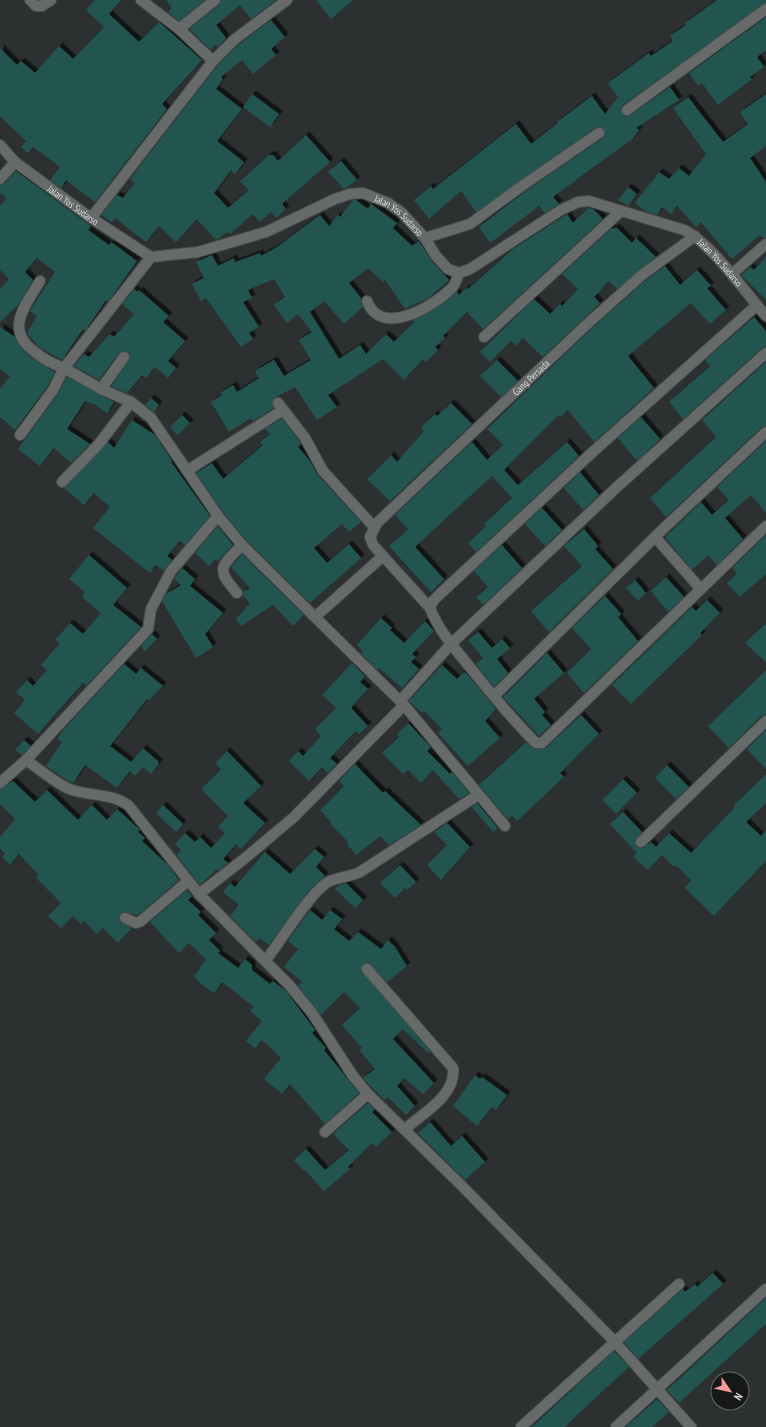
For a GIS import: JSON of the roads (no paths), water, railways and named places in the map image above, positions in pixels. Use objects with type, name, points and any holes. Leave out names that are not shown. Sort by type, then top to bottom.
[{"type":"street","points":[[30,0],[36,6],[42,6],[51,0]]},
{"type":"street","points":[[141,0],[179,29],[213,60]]},
{"type":"street","points":[[179,29],[215,0]]},
{"type":"street","points":[[91,218],[213,60],[235,39],[287,0]]},
{"type":"street","points":[[627,110],[766,9]]},
{"type":"street","points":[[425,238],[470,224],[518,188],[599,133]]},
{"type":"street","name":"Jalan Yos Sudarso","points":[[0,145],[15,162],[91,218],[151,257],[198,252],[266,232],[335,198],[350,194],[362,193],[388,203],[401,212],[425,238],[436,256],[448,269],[460,273],[470,269],[560,210],[578,202],[589,200],[684,230],[695,236],[732,274],[766,316]]},
{"type":"street","points":[[0,179],[15,162]]},
{"type":"street","points":[[484,337],[621,211]]},
{"type":"street","name":"Gang Persada","points":[[374,527],[585,326],[642,275],[695,236]]},
{"type":"street","points":[[732,274],[766,244]]},
{"type":"street","points":[[20,435],[53,390],[70,358],[151,257]]},
{"type":"street","points":[[367,301],[374,313],[397,320],[410,315],[433,302],[452,288],[460,273]]},
{"type":"street","points":[[40,281],[22,309],[18,327],[20,337],[26,346],[50,364],[64,368],[100,388],[131,402],[158,425],[218,516],[242,545],[402,703],[478,795],[506,826]]},
{"type":"street","points":[[430,608],[433,601],[440,594],[596,449],[757,305]]},
{"type":"street","points":[[199,894],[244,859],[305,806],[402,703],[451,644],[617,487],[766,353]]},
{"type":"street","points":[[100,388],[124,357]]},
{"type":"street","points":[[62,482],[98,445],[131,402]]},
{"type":"street","points":[[188,470],[280,407],[305,438],[323,471],[374,527],[370,537],[373,545],[430,608],[451,644],[494,696],[536,743],[542,743],[703,585],[766,526]]},
{"type":"street","points":[[494,696],[659,534],[766,432]]},
{"type":"street","points":[[0,783],[26,760],[145,632],[149,624],[153,605],[171,571],[218,516]]},
{"type":"street","points":[[659,534],[703,585]]},
{"type":"street","points":[[237,593],[224,578],[223,571],[224,564],[242,545]]},
{"type":"street","points":[[314,617],[383,556]]},
{"type":"street","points":[[641,842],[766,721]]},
{"type":"street","points":[[26,760],[66,787],[86,794],[121,800],[135,814],[199,894],[266,960],[290,986],[312,1013],[353,1076],[368,1094],[614,1341],[656,1390],[691,1427]]},
{"type":"street","points":[[266,960],[321,887],[337,878],[356,874],[478,795]]},
{"type":"street","points":[[125,918],[136,923],[141,921],[188,881]]},
{"type":"street","points":[[367,969],[453,1068],[454,1076],[448,1091],[404,1130]]},
{"type":"street","points":[[325,1132],[368,1094]]},
{"type":"street","points":[[521,1427],[614,1341],[679,1284]]},
{"type":"street","points":[[616,1427],[766,1289]]}]
